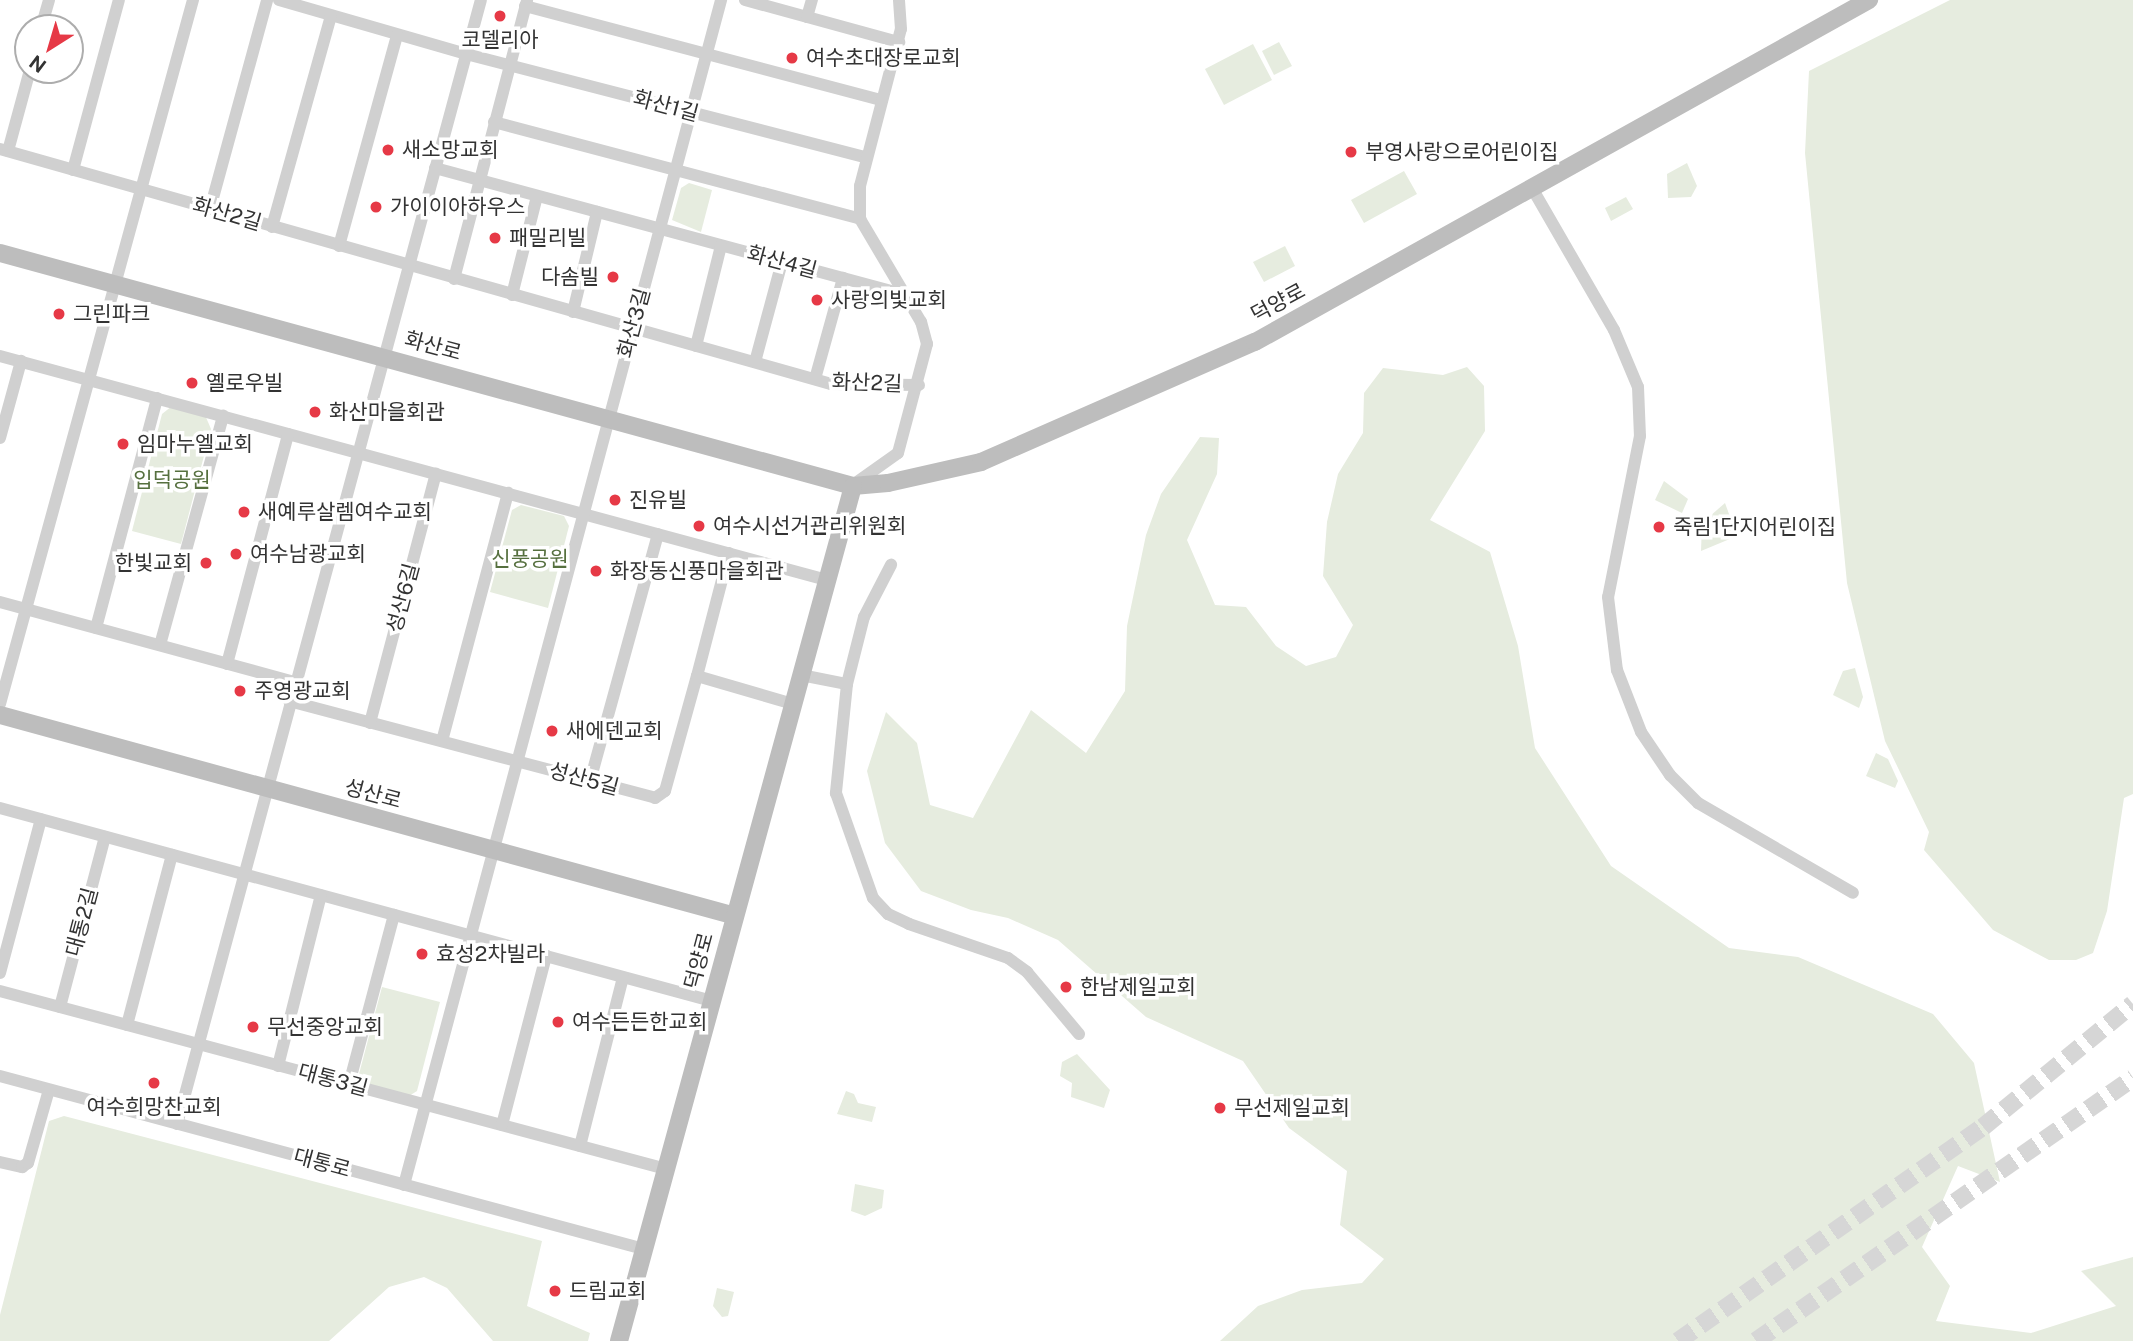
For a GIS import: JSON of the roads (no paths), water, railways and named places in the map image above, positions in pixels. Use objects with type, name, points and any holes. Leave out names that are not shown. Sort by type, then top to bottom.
[{"type":"street","points":[[73,170],[118,0]]},
{"type":"street","points":[[0,704],[193,0]]},
{"type":"street","points":[[209,209],[267,0]]},
{"type":"street","name":"화산1길","points":[[279,0],[466,54],[867,158]]},
{"type":"street","points":[[177,1124],[294,682],[481,0]]},
{"type":"street","name":"화산3길","points":[[583,514],[720,0]]},
{"type":"street","points":[[745,0],[899,42]]},
{"type":"street","points":[[807,17],[812,0]]},
{"type":"street","points":[[853,486],[898,453],[919,385],[927,344],[921,322],[860,219],[867,158],[899,42],[899,0]]},
{"type":"street","name":"덕양로","points":[[619,1341],[853,486],[909,480],[982,462],[1255,342],[1869,0]]},
{"type":"street","points":[[454,279],[526,3],[882,100]]},
{"type":"street","points":[[272,227],[331,16]]},
{"type":"street","points":[[339,246],[397,35]]},
{"type":"street","points":[[4,150],[25,84]]},
{"type":"street","points":[[494,122],[860,219]]},
{"type":"street","name":"화산2길","points":[[4,150],[815,379],[846,386],[919,385]]},
{"type":"street","points":[[435,168],[659,229]]},
{"type":"street","points":[[1532,188],[1614,330],[1638,387],[1640,436],[1608,597],[1617,670],[1641,732],[1670,775],[1698,803],[1853,893]]},
{"type":"street","points":[[512,295],[537,196]]},
{"type":"street","points":[[573,312],[597,212]]},
{"type":"street","name":"화산4길","points":[[659,229],[906,295]]},
{"type":"street","points":[[696,346],[721,246]]},
{"type":"street","name":"화산로","points":[[0,253],[853,486]]},
{"type":"street","points":[[755,362],[782,262]]},
{"type":"street","name":"화산2길","points":[[815,379],[844,278]]},
{"type":"street","points":[[0,356],[827,580]]},
{"type":"street","points":[[0,439],[21,361]]},
{"type":"street","points":[[96,628],[157,398]]},
{"type":"street","points":[[160,645],[223,416]]},
{"type":"street","points":[[227,664],[288,434]]},
{"type":"street","name":"성산6길","points":[[370,723],[436,474]]},
{"type":"street","points":[[442,741],[508,494]]},
{"type":"street","points":[[404,1185],[422,1104],[583,514]]},
{"type":"street","points":[[590,781],[657,534]]},
{"type":"street","points":[[729,553],[697,676],[793,705]]},
{"type":"street","points":[[891,565],[864,617],[847,684],[836,793],[873,898],[888,914],[909,924],[1008,958],[1027,972],[1079,1034]]},
{"type":"street","points":[[0,601],[294,682]]},
{"type":"street","points":[[801,675],[847,684]]},
{"type":"street","name":"성산5길","points":[[289,701],[590,781],[661,797],[697,676]]},
{"type":"street","name":"성산로","points":[[0,715],[735,916]]},
{"type":"street","points":[[0,808],[712,1001]]},
{"type":"street","points":[[0,973],[41,819]]},
{"type":"street","name":"대통2길","points":[[60,1007],[105,836]]},
{"type":"street","points":[[127,1025],[172,855]]},
{"type":"street","points":[[278,1066],[321,895]]},
{"type":"street","points":[[349,1084],[394,915]]},
{"type":"street","points":[[502,1125],[546,956]]},
{"type":"street","points":[[580,1146],[623,977]]},
{"type":"street","name":"대통3길","points":[[0,991],[666,1169]]},
{"type":"street","name":"대통로","points":[[0,1076],[644,1249]]},
{"type":"street","points":[[0,1162],[22,1167],[28,1163],[49,1090]]},
{"type":"tunnel","points":[[1678,1341],[1983,1127],[2133,1004]]},
{"type":"tunnel","points":[[1756,1341],[2133,1078]]},
{"type":"place","name":"코델리아","points":[[500,16]]},
{"type":"place","name":"여수초대장로교회","points":[[792,58]]},
{"type":"place","name":"새소망교회","points":[[388,150]]},
{"type":"place","name":"부영사랑으로어린이집","points":[[1351,152]]},
{"type":"place","name":"가이이아하우스","points":[[376,207]]},
{"type":"place","name":"패밀리빌","points":[[495,238]]},
{"type":"place","name":"다솜빌","points":[[613,277]]},
{"type":"place","name":"사랑의빛교회","points":[[817,300]]},
{"type":"place","name":"그린파크","points":[[59,314]]},
{"type":"place","name":"옐로우빌","points":[[192,383]]},
{"type":"place","name":"화산마을회관","points":[[315,412]]},
{"type":"place","name":"임마누엘교회","points":[[123,444]]},
{"type":"place","name":"진유빌","points":[[615,500]]},
{"type":"place","name":"새예루살렘여수교회","points":[[244,512]]},
{"type":"place","name":"여수시선거관리위원회","points":[[699,526]]},
{"type":"place","name":"죽림1단지어린이집","points":[[1659,527]]},
{"type":"place","name":"여수남광교회","points":[[236,554]]},
{"type":"place","name":"한빛교회","points":[[206,563]]},
{"type":"place","name":"화장동신풍마을회관","points":[[596,571]]},
{"type":"place","name":"주영광교회","points":[[240,691]]},
{"type":"place","name":"새에덴교회","points":[[552,731]]},
{"type":"place","name":"효성2차빌라","points":[[422,954]]},
{"type":"place","name":"한남제일교회","points":[[1066,987]]},
{"type":"place","name":"여수든든한교회","points":[[558,1022]]},
{"type":"place","name":"무선중앙교회","points":[[253,1027]]},
{"type":"place","name":"여수희망찬교회","points":[[154,1083]]},
{"type":"place","name":"무선제일교회","points":[[1220,1108]]},
{"type":"place","name":"드림교회","points":[[555,1291]]},
{"type":"park label","name":"입덕공원","points":[[172,480]]},
{"type":"park label","name":"신풍공원","points":[[530,559]]}]
